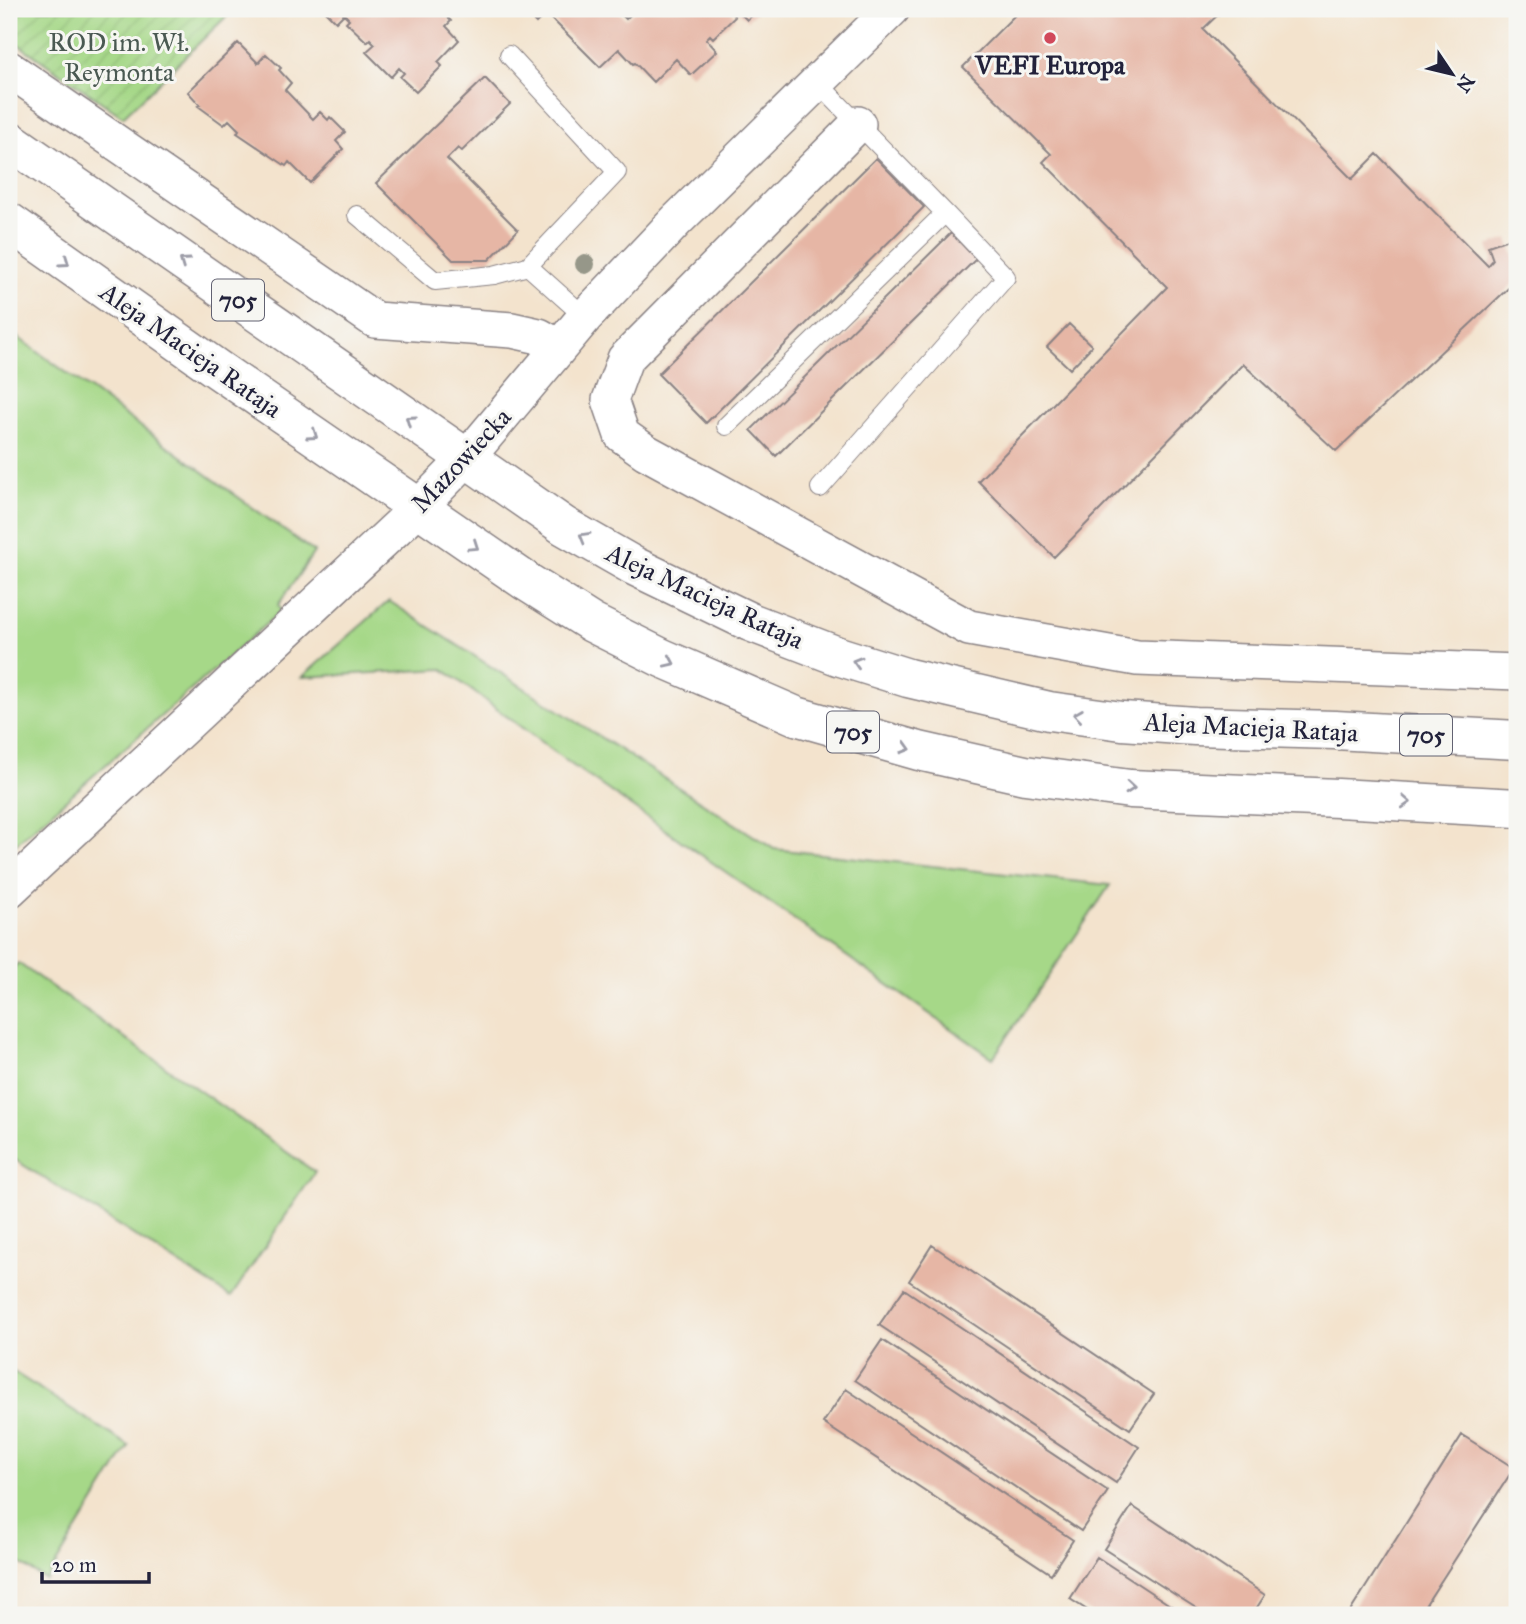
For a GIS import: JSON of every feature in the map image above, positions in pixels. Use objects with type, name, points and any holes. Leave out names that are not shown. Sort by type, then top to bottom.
[{"type":"main road","name":"Aleja Macieja Rataja","points":[[9,140],[564,526],[634,566],[750,622],[838,656],[908,678],[1049,711],[1122,721],[1195,726],[1517,740]]},
{"type":"main road","name":"Aleja Macieja Rataja","points":[[9,222],[418,508],[592,623],[662,659],[796,716],[919,751],[1025,775],[1130,789],[1517,808]]},
{"type":"street","name":"Mazowiecka","points":[[9,890],[418,508],[467,459],[585,317],[677,220],[892,9]]},
{"type":"street","points":[[9,69],[375,320],[512,330],[539,336],[559,347]]},
{"type":"street","points":[[858,124],[625,359],[610,400],[622,435],[646,452],[969,628],[1138,658],[1517,672]]},
{"type":"lane","points":[[357,215],[435,281],[494,275],[528,267],[617,172],[509,55]]},
{"type":"lane","points":[[818,83],[1006,277],[820,488]]},
{"type":"lane","points":[[726,426],[944,213]]},
{"type":"lane","points":[[528,267],[585,317]]},
{"type":"green space","name":"ROD im. Wł. Reymonta","points":[[9,9],[234,9],[123,117],[9,38]]},
{"type":"green space","points":[[9,331],[314,552],[278,605],[281,611],[11,848],[9,845]]},
{"type":"green space","points":[[389,601],[774,849],[1110,885],[993,1058],[572,765],[443,669],[302,677]]},
{"type":"green space","points":[[18,963],[315,1172],[231,1297],[9,1156],[9,972]]},
{"type":"green space","points":[[9,1369],[129,1446],[46,1580],[9,1556]]},
{"type":"building","points":[[323,9],[439,9],[451,21],[446,26],[459,40],[438,62],[442,66],[416,92],[400,77],[404,73],[399,68],[391,77],[366,52],[375,44],[370,39],[367,42],[346,22],[349,19],[344,14],[336,22]]},
{"type":"building","points":[[522,9],[594,9],[599,13],[603,9],[616,9],[626,19],[636,9],[736,9],[732,13],[735,17],[713,38],[710,35],[706,39],[717,51],[691,75],[676,59],[653,82],[619,49],[600,67],[546,13],[536,23]]},
{"type":"building","points":[[736,9],[759,9],[747,20]]},
{"type":"building","points":[[1021,9],[1180,9],[1188,17],[1194,9],[1224,9],[1203,29],[1352,179],[1377,154],[1488,266],[1493,260],[1488,246],[1508,239],[1517,265],[1517,280],[1336,451],[1243,364],[1054,557],[978,481],[1167,287],[1043,162],[1051,154],[963,67]]},
{"type":"building","points":[[238,43],[258,63],[266,54],[281,68],[279,70],[291,83],[285,90],[313,119],[320,112],[328,120],[330,117],[345,132],[336,141],[343,149],[310,183],[289,162],[286,166],[237,133],[239,130],[229,120],[224,125],[198,106],[200,105],[188,92]]},
{"type":"building","points":[[485,78],[510,104],[462,151],[458,148],[447,159],[518,230],[489,260],[453,260],[376,183]]},
{"type":"building","points":[[876,158],[924,207],[706,423],[658,374]]},
{"type":"building","points":[[951,233],[976,259],[776,456],[751,430]]},
{"type":"building","points":[[1069,324],[1092,346],[1070,369],[1047,347]]},
{"type":"building","points":[[932,1245],[1154,1394],[1130,1429],[909,1281]]},
{"type":"building","points":[[904,1289],[1139,1447],[1116,1483],[879,1325]]},
{"type":"building","points":[[882,1340],[1108,1491],[1081,1531],[855,1380]]},
{"type":"building","points":[[846,1389],[1073,1540],[1051,1574],[823,1423]]},
{"type":"building","points":[[1462,1435],[1514,1468],[1419,1615],[1348,1615]]},
{"type":"building","points":[[1132,1506],[1265,1595],[1252,1615],[1207,1615],[1104,1549]]},
{"type":"building","points":[[1097,1557],[1185,1615],[1095,1615],[1070,1599]]},
{"type":"place","name":"VEFI Europa","points":[[1050,38]]}]
